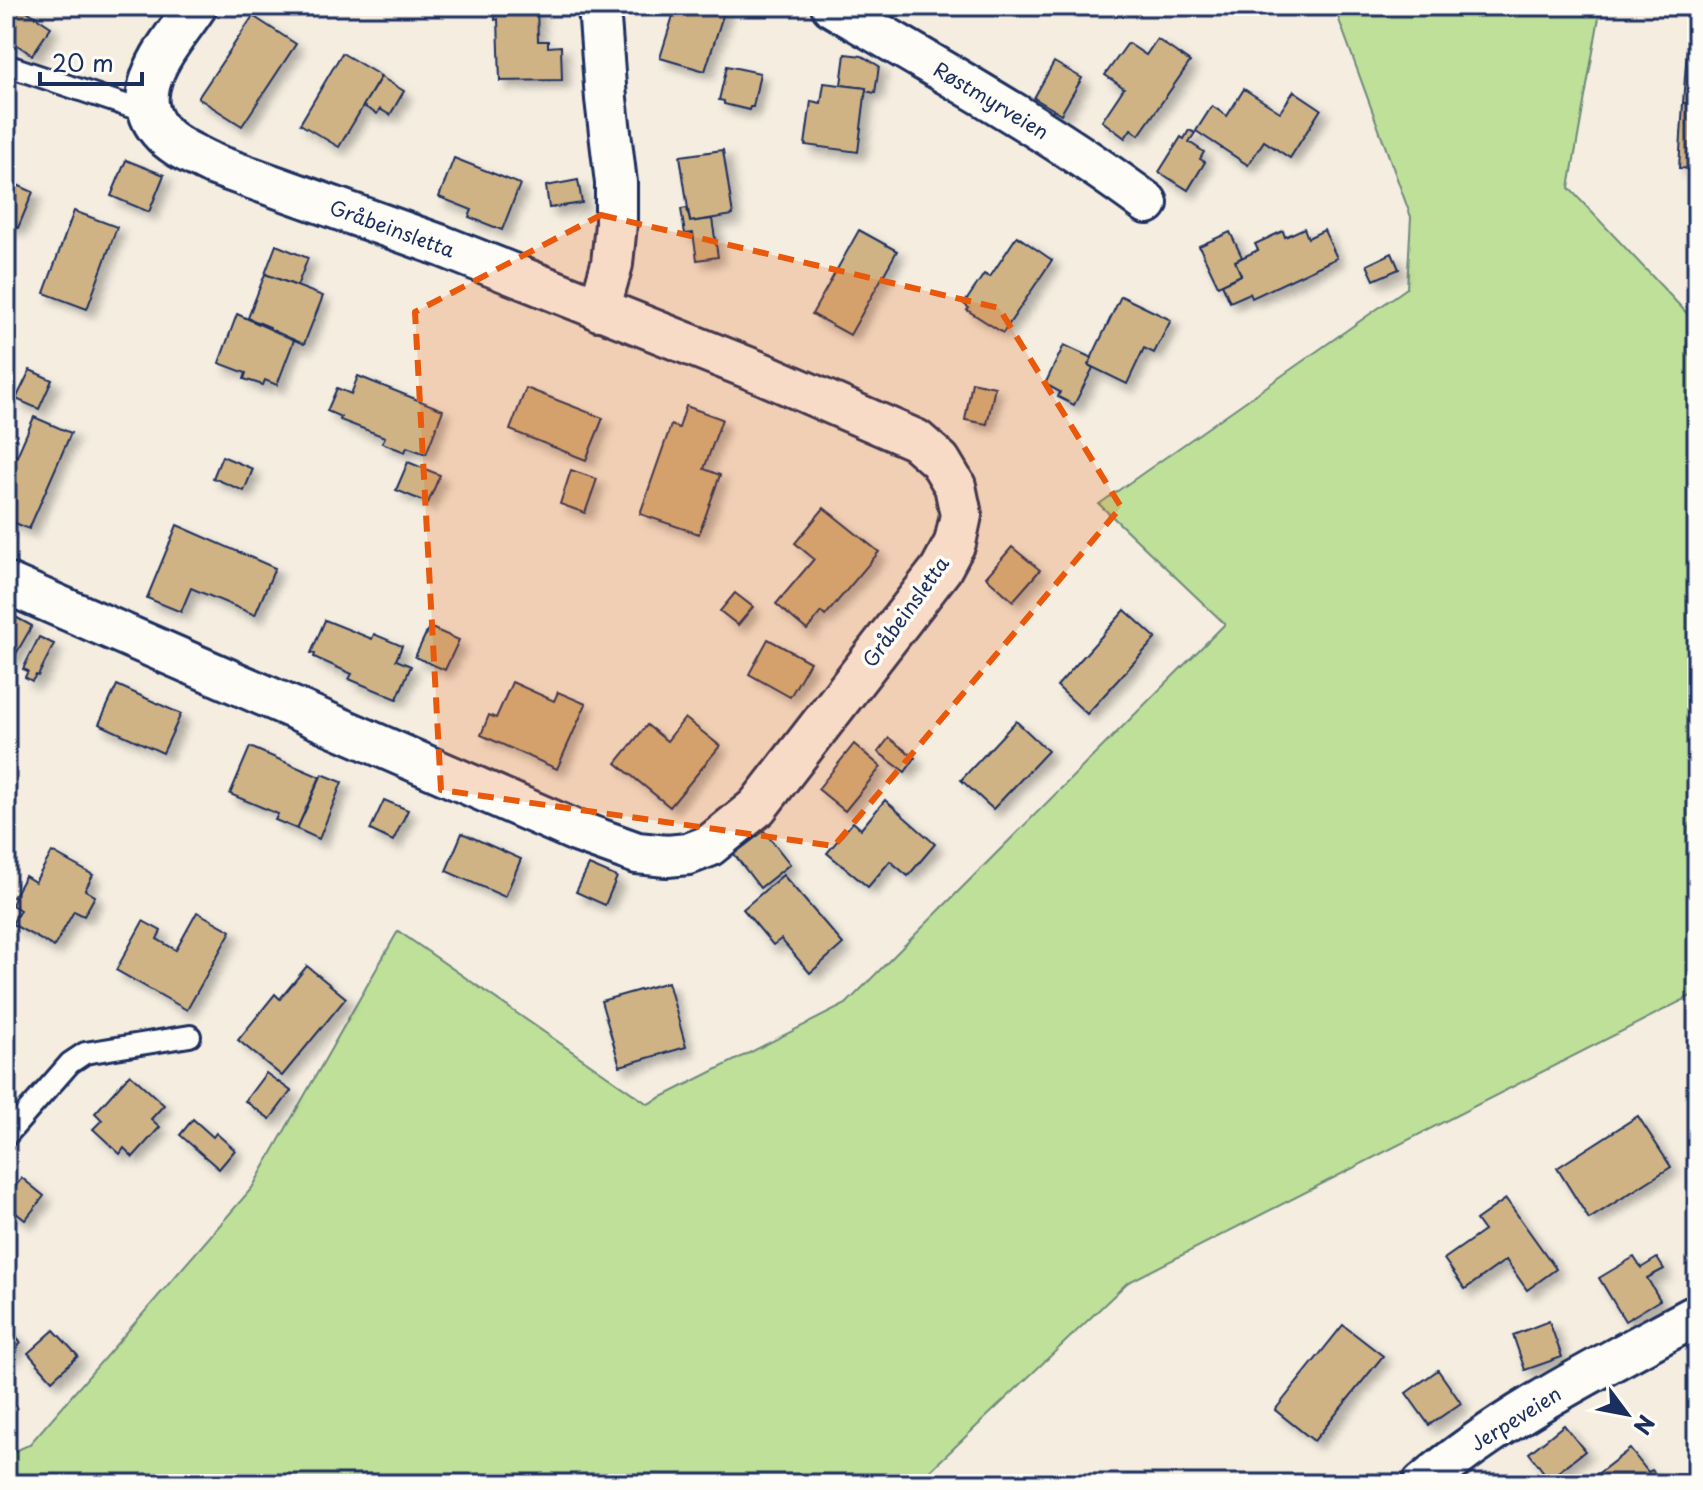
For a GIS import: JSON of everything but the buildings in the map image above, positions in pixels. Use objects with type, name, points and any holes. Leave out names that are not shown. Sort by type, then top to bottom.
[{"type":"street","points":[[149,113],[146,99],[150,80],[196,6]]},
{"type":"street","points":[[599,6],[616,183],[612,264],[599,310]]},
{"type":"street","name":"Røstmyrveien","points":[[832,6],[1102,169],[1147,203]]},
{"type":"street","name":"Gråbeinsletta","points":[[6,583],[576,831],[637,853],[667,856],[688,854],[709,846],[757,807],[941,569],[955,543],[961,515],[955,486],[940,461],[916,440],[764,374],[442,246],[212,164],[179,147],[160,131],[149,113]]},
{"type":"street","name":"Jerpeveien","points":[[1423,1484],[1486,1436],[1540,1401],[1697,1315]]},
{"type":"lane","points":[[6,65],[149,113]]},
{"type":"lane","points":[[6,1136],[70,1063],[85,1053],[190,1036]]},
{"type":"highlighted area","points":[[601,215],[999,308],[1121,507],[834,846],[441,790],[415,312]]},
{"type":"green space","points":[[1334,6],[1601,6],[1569,188],[1697,324],[1697,993],[1127,1283],[916,1484],[6,1484],[6,1455],[29,1445],[252,1188],[398,931],[648,1104],[846,1004],[1225,624],[1099,504],[1407,288],[1411,217]]}]
